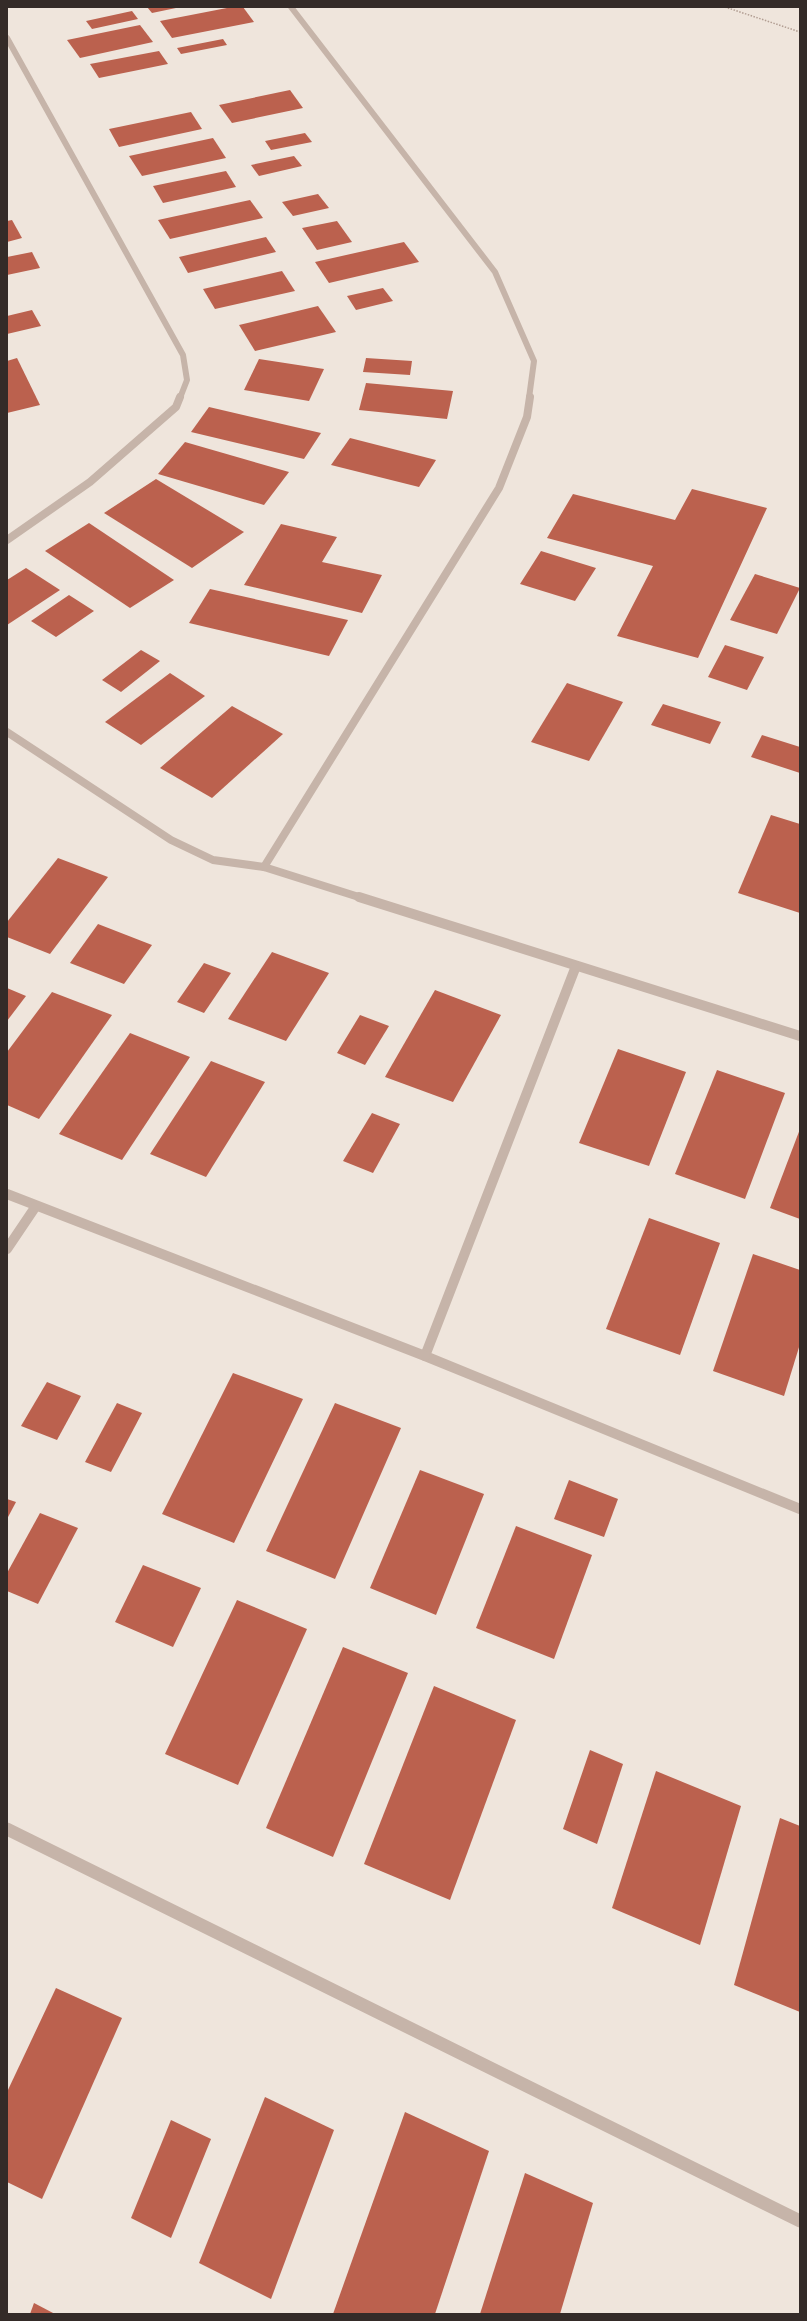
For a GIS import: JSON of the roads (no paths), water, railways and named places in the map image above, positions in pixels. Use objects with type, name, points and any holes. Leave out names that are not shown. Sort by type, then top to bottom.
[{"type":"street","points":[[264,867],[499,488],[527,417],[534,360],[495,272],[291,7]]},
{"type":"street","points":[[7,38],[183,355],[187,380],[176,407],[90,482],[7,540]]},
{"type":"street","points":[[7,732],[171,840],[213,860],[264,867],[800,1036]]},
{"type":"street","points":[[425,1356],[576,966]]},
{"type":"street","points":[[7,1194],[425,1356],[800,1509]]},
{"type":"street","points":[[7,1249],[36,1206]]},
{"type":"street","points":[[7,1830],[800,2221]]}]
